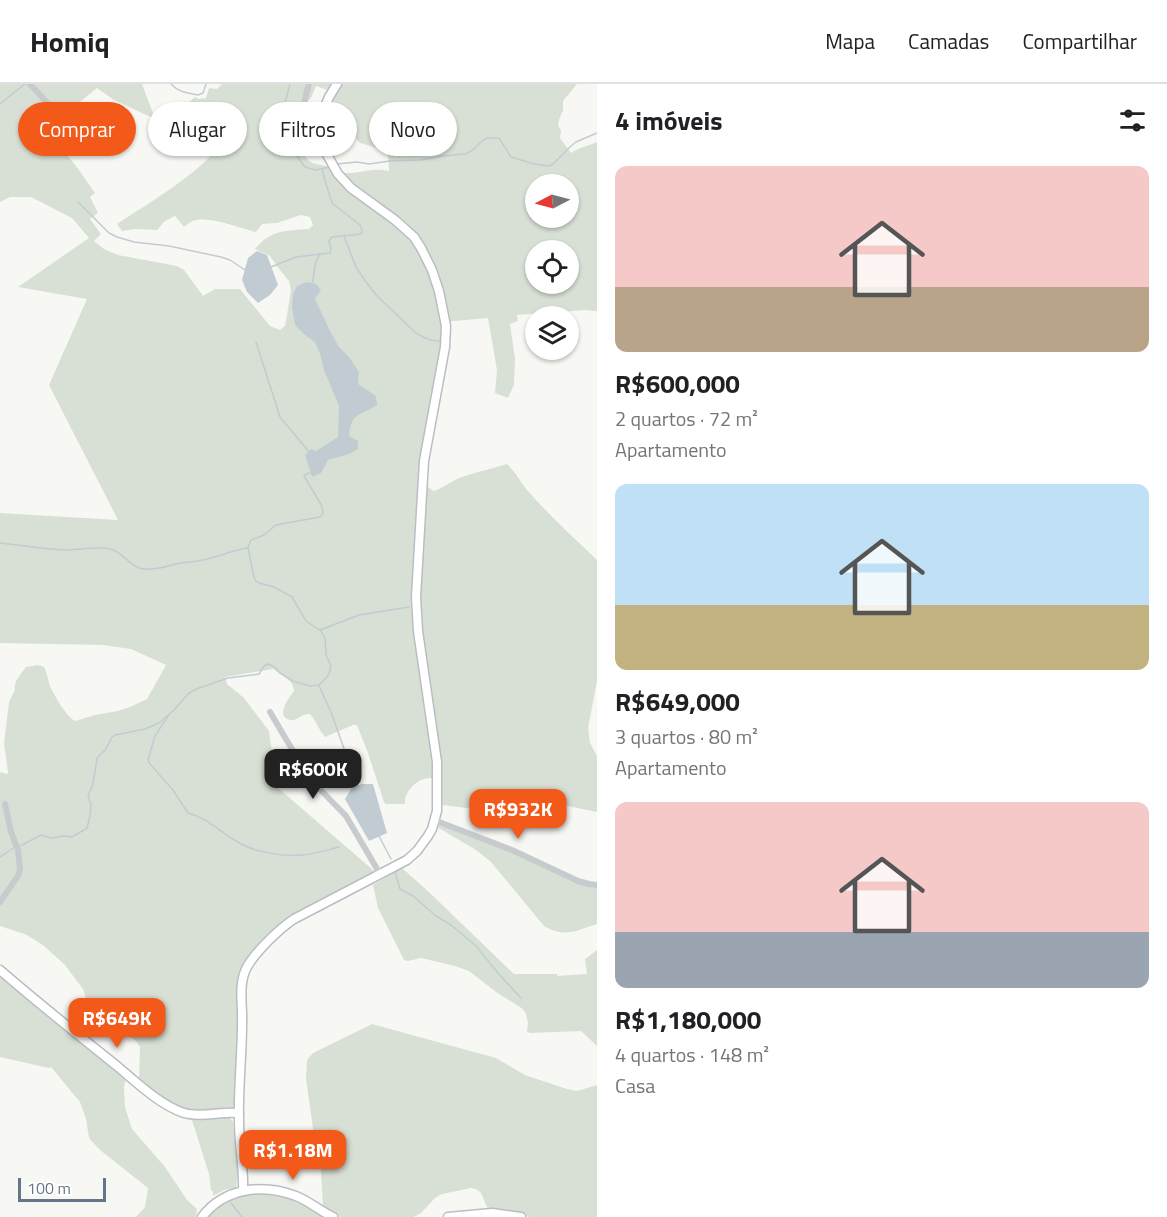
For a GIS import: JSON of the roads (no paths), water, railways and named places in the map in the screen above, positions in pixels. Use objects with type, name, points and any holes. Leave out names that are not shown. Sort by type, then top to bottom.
[{"type":"main road","points":[[327,102],[337,84]]},
{"type":"main road","points":[[243,1191],[239,1113],[243,1022],[242,987],[244,974],[249,964],[285,925],[294,919],[407,860],[428,836],[437,811],[438,762],[418,632],[416,597],[424,461],[447,335],[446,326],[432,270],[414,237],[351,188],[328,156]]},
{"type":"main road","points":[[0,970],[165,1103],[181,1112],[192,1114],[239,1113]]},
{"type":"main road","points":[[202,1217],[224,1197],[251,1190],[274,1190],[287,1193],[301,1198],[333,1217]]},
{"type":"main road","points":[[448,1217],[492,1213],[521,1217]]},
{"type":"street","points":[[30,84],[46,102]]},
{"type":"street","points":[[305,102],[309,84]]},
{"type":"street","points":[[270,712],[309,778],[346,816],[380,874]]},
{"type":"street","points":[[0,902],[19,873],[20,864],[5,804]]},
{"type":"street","points":[[434,820],[512,850],[578,881],[597,885]]},
{"type":"waterway","points":[[0,104],[25,84]]},
{"type":"waterway","points":[[171,84],[187,93],[198,95],[203,93],[206,84]]},
{"type":"waterway","points":[[290,84],[280,122],[292,149],[305,167],[316,170],[330,167]]},
{"type":"waterway","points":[[337,164],[421,160],[465,154],[487,138],[499,138],[511,157],[549,166],[576,142],[597,133]]},
{"type":"waterway","points":[[271,267],[296,257],[330,253],[329,241],[332,237],[361,234],[360,225],[333,204],[322,170]]},
{"type":"waterway","points":[[78,202],[109,233],[117,237],[221,257],[245,270]]},
{"type":"waterway","points":[[344,236],[356,267],[377,296],[416,333],[427,339],[440,341]]},
{"type":"waterway","points":[[312,284],[315,264],[320,254]]},
{"type":"waterway","points":[[256,342],[280,417],[310,453]]},
{"type":"waterway","points":[[20,846],[41,835],[51,838],[72,837],[87,828],[91,805],[88,796],[93,784],[97,758],[106,749],[112,737],[159,723],[189,693],[228,678],[259,674],[268,664],[293,681],[310,686],[319,685],[329,674],[331,666],[326,655],[325,638],[321,631],[306,621],[292,597],[274,587],[256,581],[248,548],[251,540],[264,535],[276,525],[320,517],[323,514],[322,506],[304,476],[312,471]]},
{"type":"waterway","points":[[0,543],[64,550],[105,548],[119,553],[139,568],[148,569],[203,560],[248,548]]},
{"type":"waterway","points":[[320,630],[359,615],[409,607]]},
{"type":"waterway","points":[[319,686],[331,712],[358,788]]},
{"type":"waterway","points":[[168,716],[155,736],[148,760],[173,790],[188,813],[207,821],[243,845],[268,853],[303,855],[339,847]]},
{"type":"waterway","points":[[379,836],[391,859]]},
{"type":"waterway","points":[[0,857],[15,847]]},
{"type":"waterway","points":[[395,872],[400,889],[413,896],[476,946],[521,998]]},
{"type":"waterway","points":[[231,1203],[242,1217]]}]
